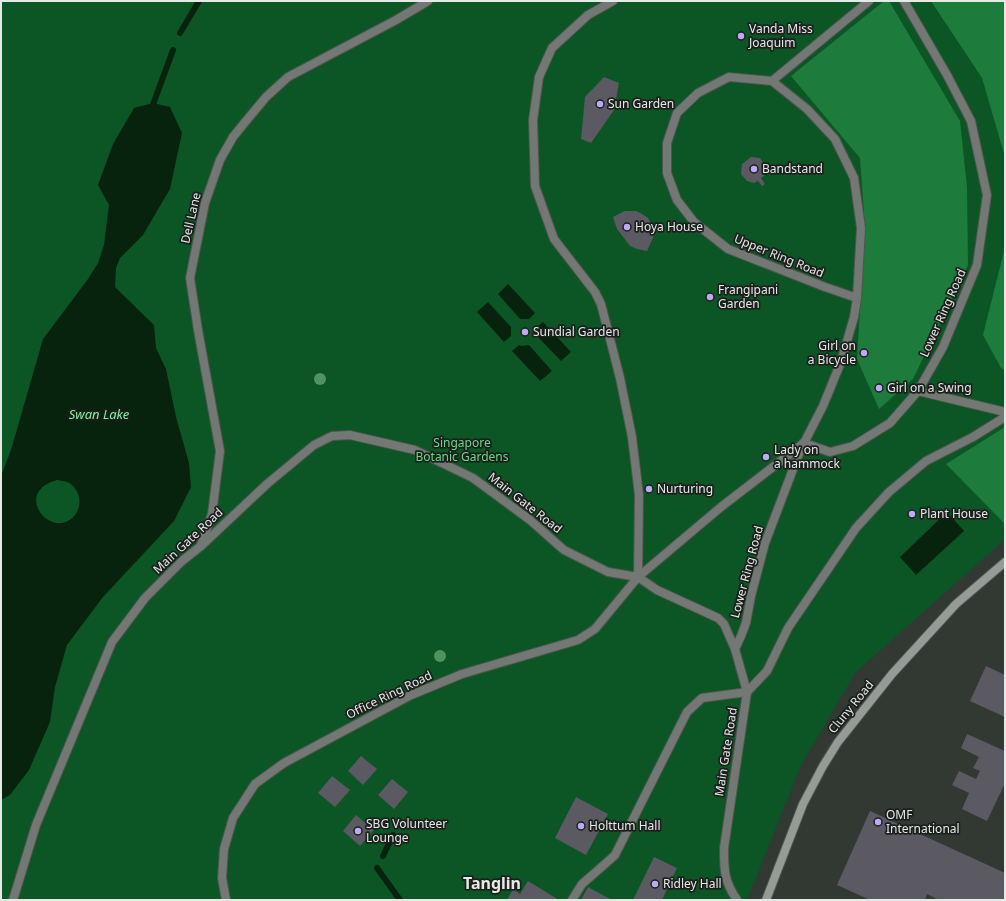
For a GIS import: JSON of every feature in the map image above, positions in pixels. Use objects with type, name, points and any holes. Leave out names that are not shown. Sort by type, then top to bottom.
[{"type":"street","name":"Cluny Road","points":[[766,900],[803,804],[823,766],[838,742],[892,674],[956,604],[1005,562]]},
{"type":"lane","name":"Dell Lane","points":[[201,546],[212,514],[220,451],[190,278],[205,203],[220,160],[233,137],[246,121],[266,97],[288,77],[396,20],[428,1]]},
{"type":"lane","points":[[613,1],[588,14],[552,48],[539,77],[533,120],[535,186],[554,239],[595,292],[601,304],[620,378],[632,437],[639,495],[638,577]]},
{"type":"lane","points":[[638,577],[721,507],[804,443],[823,406],[841,362],[854,317],[857,298],[861,228],[854,178],[835,139],[807,109],[772,82],[869,1]]},
{"type":"lane","name":"Lower Ring Road","points":[[735,649],[746,623],[751,596],[765,543],[804,443],[830,452],[854,446],[890,423],[918,391],[943,347],[977,265],[987,195],[971,121],[947,75],[904,1]]},
{"type":"lane","name":"Upper Ring Road","points":[[772,82],[729,77],[698,93],[677,113],[667,143],[667,173],[677,200],[694,222],[728,249],[857,298]]},
{"type":"lane","points":[[918,391],[1005,412]]},
{"type":"lane","points":[[572,900],[582,884],[615,855],[687,712],[702,698],[747,692],[767,671],[788,628],[856,528],[889,492],[926,461],[973,437],[1005,417]]},
{"type":"lane","name":"Main Gate Road","points":[[13,900],[36,825],[112,642],[146,598],[182,560],[201,546],[267,484],[314,445],[332,436],[350,435],[415,450],[473,478],[530,520],[564,550],[608,572],[638,577],[657,590],[718,618],[724,624],[735,649],[747,692],[724,848],[724,872],[728,888],[737,900]]},
{"type":"lane","name":"Office Ring Road","points":[[226,900],[222,878],[224,849],[233,818],[255,784],[284,763],[408,696],[462,674],[578,640],[595,629],[638,577]]},
{"type":"green space","name":"Singapore Botanic Gardens","points":[[1,1],[1005,1],[1005,539],[855,673],[801,765],[747,900],[1,900]]},
{"type":"green space","points":[[884,1],[889,1],[960,121],[967,187],[968,265],[913,379],[879,409],[857,359],[865,228],[860,158],[791,76]]},
{"type":"green space","points":[[931,1],[1005,1],[1005,157],[982,78]]},
{"type":"green space","points":[[1005,247],[1005,370],[1001,368],[983,335]]},
{"type":"green space","points":[[1005,427],[1005,523],[1004,523],[946,464]]},
{"type":"water","name":"Swan Lake","points":[[153,103],[170,107],[182,133],[170,189],[143,235],[120,258],[116,268],[115,287],[154,325],[156,348],[166,369],[176,417],[189,463],[191,487],[174,521],[103,597],[67,645],[55,687],[50,722],[29,770],[10,795],[1,800],[1,476],[11,450],[43,339],[88,279],[98,263],[104,245],[109,205],[98,185],[113,144],[134,108]],"holes":[[[57,480],[71,484],[79,497],[79,508],[77,512],[68,521],[58,523],[49,520],[41,514],[37,505],[37,495],[43,487]]]},
{"type":"water","points":[[508,284],[535,313],[529,319],[520,319],[498,294]]},
{"type":"water","points":[[488,302],[511,327],[511,336],[504,342],[477,312]]},
{"type":"water","points":[[543,322],[571,352],[561,361],[537,336],[538,332],[536,328]]},
{"type":"water","points":[[519,345],[529,345],[552,371],[540,381],[512,351]]},
{"type":"water","points":[[947,512],[964,531],[916,575],[900,557]]},
{"type":"building","name":"Sun Garden","points":[[604,77],[619,83],[614,110],[591,143],[581,139],[585,97]]},
{"type":"building","points":[[751,157],[760,158],[766,167],[764,176],[761,178],[765,184],[762,186],[758,181],[754,183],[747,181],[741,174],[742,164]]},
{"type":"building","points":[[625,211],[636,211],[648,218],[654,231],[653,238],[647,251],[630,246],[617,229],[613,217]]},
{"type":"building","points":[[986,666],[1005,675],[1005,717],[970,701]]},
{"type":"building","points":[[967,734],[1005,751],[1005,783],[987,821],[962,809],[969,793],[952,785],[959,771],[976,779],[980,771],[973,768],[979,757],[961,748]]},
{"type":"building","points":[[361,756],[377,769],[363,785],[348,771]]},
{"type":"building","points":[[332,776],[350,790],[335,807],[318,793]]},
{"type":"building","points":[[392,779],[408,792],[394,809],[378,795]]},
{"type":"building","name":"Holttum Hall","points":[[576,797],[608,814],[586,855],[555,838]]},
{"type":"building","name":"OMF International","points":[[870,811],[1005,873],[1005,900],[939,900],[927,894],[925,900],[870,900],[837,885]]},
{"type":"building","name":"SBG Volunteer Lounge","points":[[356,815],[374,830],[360,846],[343,831]]},
{"type":"building","name":"Ridley Hall","points":[[654,857],[677,868],[662,900],[633,900]]},
{"type":"building","points":[[528,881],[559,900],[507,900],[513,889],[520,894]]},
{"type":"building","points":[[588,887],[612,900],[581,900]]},
{"type":"waterway","points":[[180,33],[199,1]]},
{"type":"waterway","points":[[151,110],[173,50]]},
{"type":"waterway","points":[[383,856],[393,835]]},
{"type":"waterway","points":[[377,868],[400,900]]},
{"type":"place","name":"Vanda Miss Joaquim","points":[[741,36]]},
{"type":"place","name":"Sun Garden","points":[[600,104]]},
{"type":"place","name":"Bandstand","points":[[754,169]]},
{"type":"place","name":"Hoya House","points":[[627,227]]},
{"type":"place","name":"Frangipani Garden","points":[[710,297]]},
{"type":"place","name":"Sundial Garden","points":[[525,332]]},
{"type":"place","name":"Girl on a Bicycle","points":[[864,353]]},
{"type":"place","name":"Girl on a Swing","points":[[879,388]]},
{"type":"place","name":"Lady on a hammock","points":[[766,457]]},
{"type":"place","name":"Nurturing","points":[[649,489]]},
{"type":"place","name":"Plant House","points":[[912,514]]},
{"type":"place","name":"OMF International","points":[[878,822]]},
{"type":"place","name":"Holttum Hall","points":[[581,826]]},
{"type":"place","name":"SBG Volunteer Lounge","points":[[358,831]]},
{"type":"place","name":"Ridley Hall","points":[[655,884]]},
{"type":"district","name":"Tanglin","points":[[492,883]]}]
